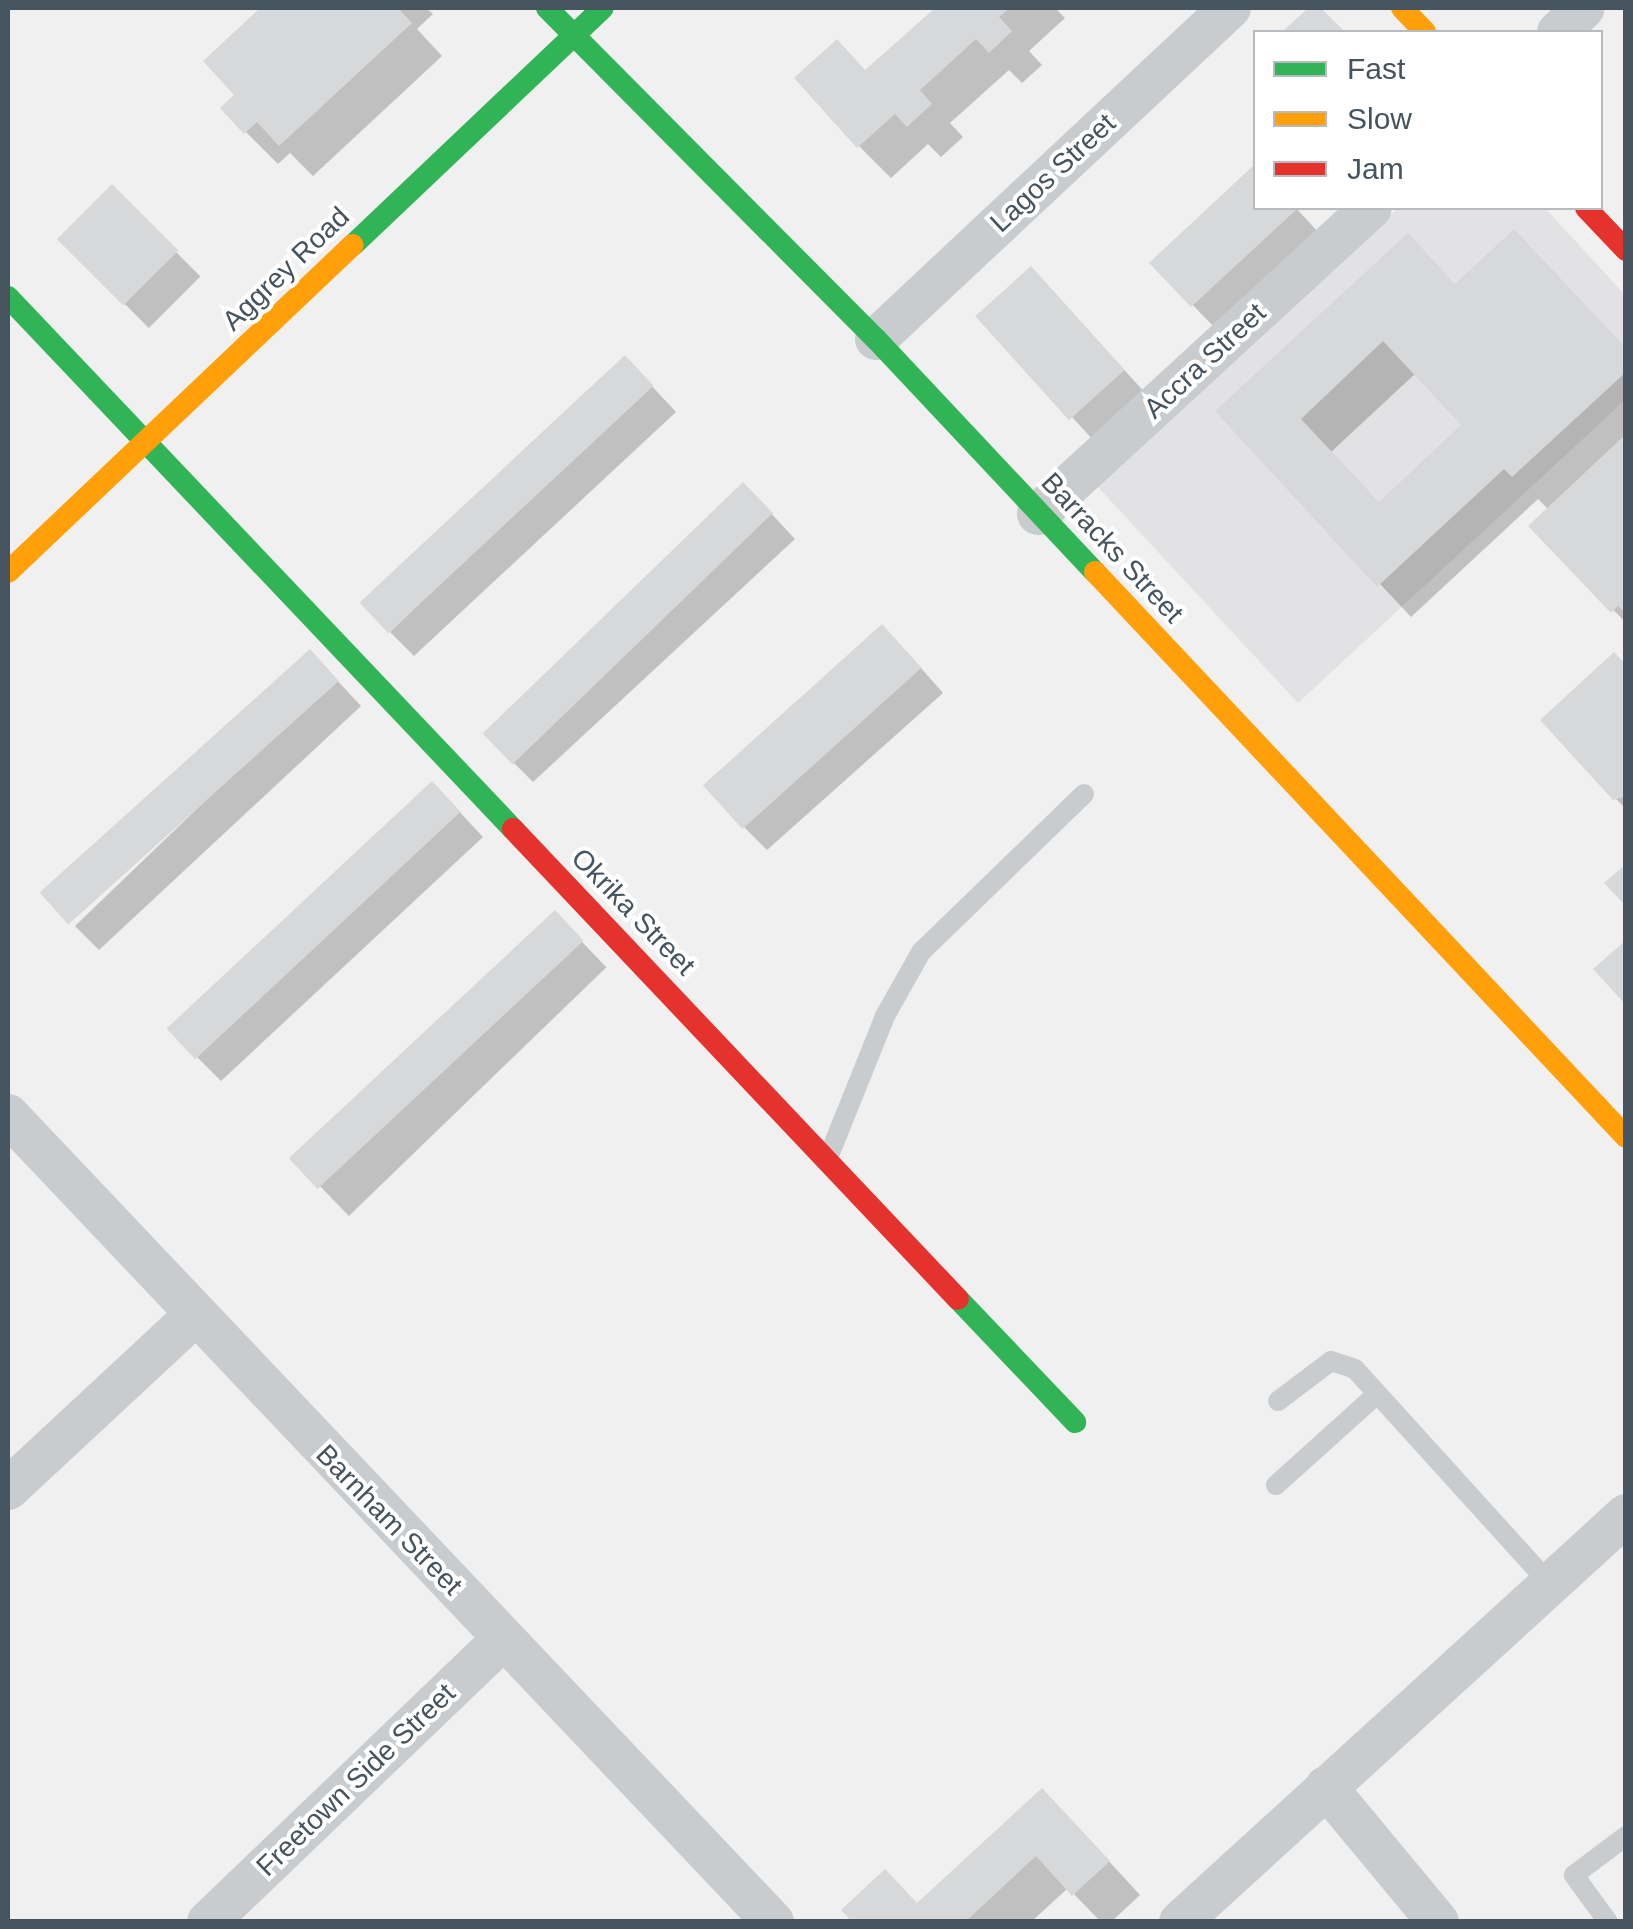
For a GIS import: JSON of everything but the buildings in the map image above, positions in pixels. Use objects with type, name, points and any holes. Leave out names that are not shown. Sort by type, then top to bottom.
[{"type":"street","name":"Barracks Street","points":[[547,8],[876,339],[1626,1137]]},
{"type":"street","name":"Aggrey Road","points":[[8,572],[604,8]]},
{"type":"street","name":"Lagos Street","points":[[876,339],[1230,8]]},
{"type":"street","points":[[1402,8],[1422,30]]},
{"type":"street","points":[[1560,30],[1584,8]]},
{"type":"street","name":"Accra Street","points":[[1038,514],[1369,210]]},
{"type":"street","points":[[1588,210],[1626,250]]},
{"type":"street","name":"Okrika Street","points":[[8,296],[1075,1422]]},
{"type":"street","name":"Barnham Street","points":[[13,1134],[194,1316],[772,1922]]},
{"type":"street","points":[[8,1489],[194,1316]]},
{"type":"street","points":[[1180,1922],[1626,1516]]},
{"type":"street","name":"Freetown Side Street","points":[[208,1922],[503,1639]]},
{"type":"street","points":[[1326,1787],[1438,1922]]},
{"type":"lane","points":[[827,1160],[885,1016],[921,952],[1084,794]]},
{"type":"lane","points":[[1278,1401],[1330,1361],[1355,1369],[1550,1584]]},
{"type":"lane","points":[[1276,1485],[1377,1394]]},
{"type":"lane","points":[[1608,1922],[1574,1875],[1626,1836]]},
{"type":"shaded area","points":[[1396,210],[1547,210],[1625,295],[1625,400],[1298,703],[1097,486]]},
{"type":"traffic: fast","points":[[547,8],[876,339],[1095,572]]},
{"type":"traffic: fast","points":[[353,245],[603,8]]},
{"type":"traffic: fast","points":[[8,297],[513,829]]},
{"type":"traffic: fast","points":[[958,1299],[1075,1422]]},
{"type":"traffic: slow","points":[[1402,8],[1423,30]]},
{"type":"traffic: slow","points":[[8,572],[353,245]]},
{"type":"traffic: slow","points":[[1095,572],[1626,1137]]},
{"type":"traffic: jam","points":[[1588,210],[1626,250]]},
{"type":"traffic: jam","points":[[513,829],[958,1299]]}]
